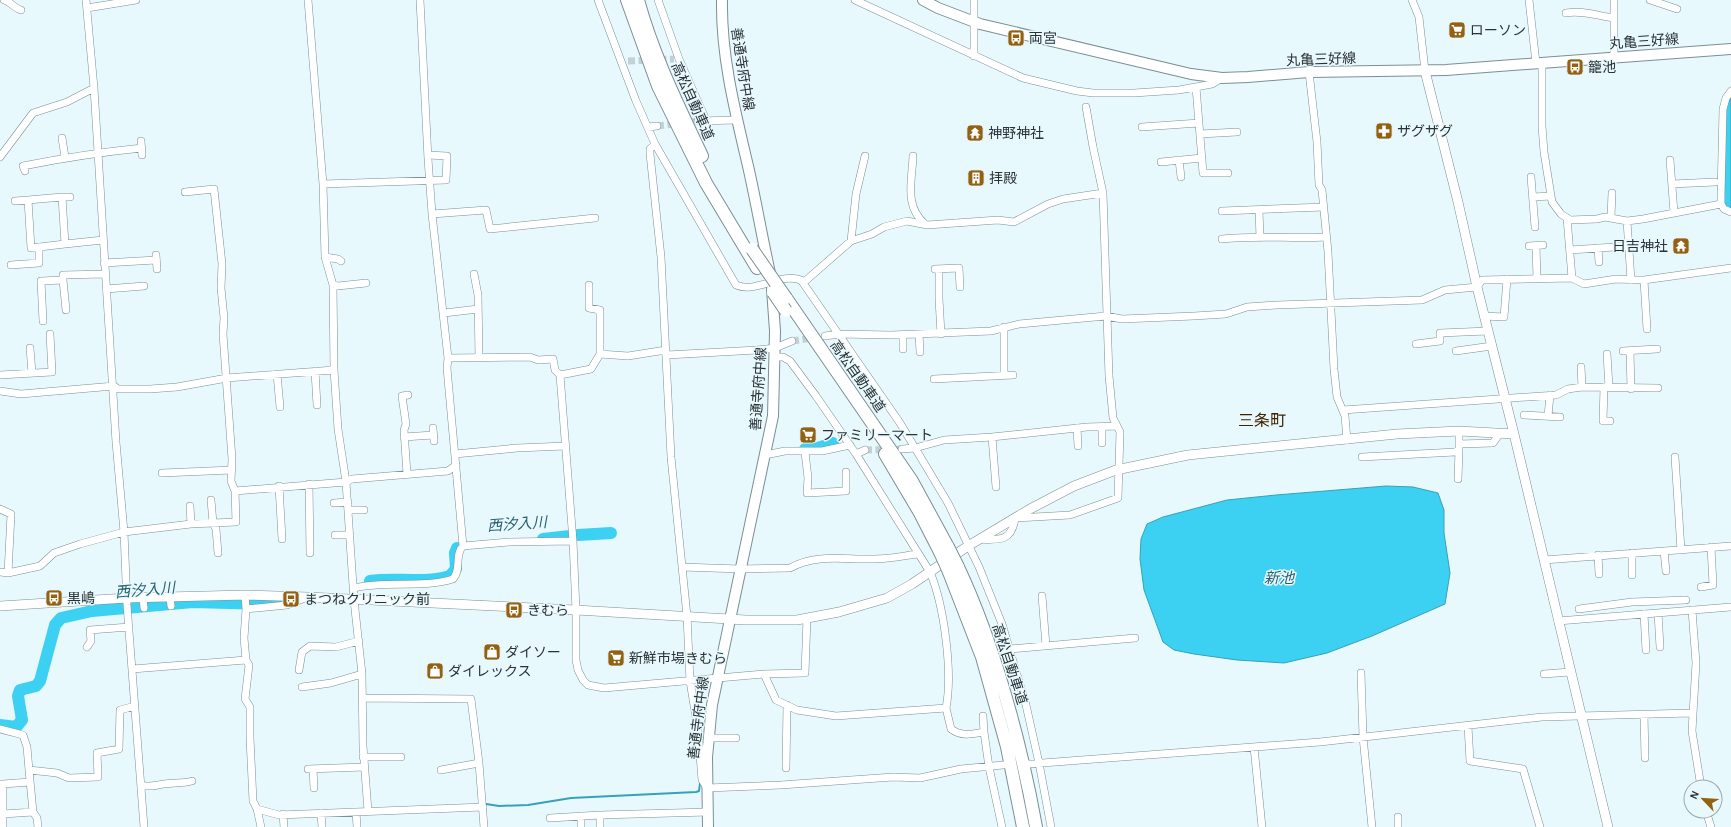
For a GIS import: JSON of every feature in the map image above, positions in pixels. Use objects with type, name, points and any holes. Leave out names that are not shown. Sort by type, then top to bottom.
[{"type":"highway","name":"高松自動車道","points":[[626,0],[658,86],[706,183],[757,268],[874,436],[920,514],[944,550]]},
{"type":"highway","name":"高松自動車道","points":[[638,0],[646,30],[668,85],[712,180],[752,249],[912,481],[954,570],[982,657],[1007,747],[1023,827]]},
{"type":"highway","name":"高松自動車道","points":[[954,570],[970,592],[1005,691],[1020,750],[1036,827]]},
{"type":"main road","name":"善通寺府中線","points":[[708,827],[708,738],[712,705],[729,618],[773,416],[775,352],[771,282],[759,214],[737,120],[726,57],[722,0]]},
{"type":"main road","name":"丸亀三好線","points":[[923,0],[938,8],[974,22],[1191,74],[1222,78],[1309,72],[1425,71],[1731,49]]},
{"type":"street","points":[[4,0],[9,2],[14,8],[21,10]]},
{"type":"street","points":[[136,0],[127,5],[86,4],[94,88],[104,263],[114,386],[116,442],[124,532],[129,627],[144,827]]},
{"type":"street","points":[[308,0],[323,184],[325,257],[333,285],[334,370],[338,429],[348,502],[354,600],[362,674],[363,757],[368,811]]},
{"type":"street","points":[[354,588],[370,584],[403,584],[446,581],[453,579],[458,570],[458,553],[463,546],[447,368],[448,358],[444,313],[432,214],[420,0]]},
{"type":"street","points":[[598,0],[625,62],[655,144],[736,284],[748,288],[792,278],[801,280],[804,283],[896,417],[951,509],[979,567],[1002,624],[1010,649],[1026,705],[1051,827]]},
{"type":"street","points":[[658,0],[677,59],[702,121],[737,120]]},
{"type":"street","points":[[855,0],[1023,78],[1077,91],[1093,93],[1134,93],[1196,87],[1212,84],[1222,78]]},
{"type":"street","points":[[974,0],[974,56]]},
{"type":"street","points":[[1412,0],[1419,17],[1425,71],[1458,202],[1477,287],[1514,434],[1608,827]]},
{"type":"street","points":[[1529,0],[1539,63],[1542,126],[1550,196],[1552,202],[1561,214],[1570,220],[1611,217],[1627,220],[1721,204]]},
{"type":"street","points":[[1614,0],[1614,58]]},
{"type":"street","points":[[1650,0],[1661,2],[1677,8]]},
{"type":"street","points":[[1566,13],[1576,11],[1614,18]]},
{"type":"street","points":[[1309,72],[1317,142],[1319,185],[1322,190],[1324,207],[1335,383],[1337,397],[1345,416],[1347,440]]},
{"type":"street","points":[[1196,87],[1203,173],[1228,173]]},
{"type":"street","points":[[0,157],[33,113],[67,102],[94,88]]},
{"type":"street","points":[[1731,91],[1726,98],[1723,109],[1721,204],[1724,209],[1731,212]]},
{"type":"street","points":[[1015,518],[1070,515],[1118,498],[1120,432],[1112,418],[1106,316],[1106,264],[1102,193],[1086,107]]},
{"type":"street","points":[[1142,127],[1164,122],[1199,123]]},
{"type":"street","points":[[648,127],[657,126]]},
{"type":"street","points":[[1200,134],[1236,132]]},
{"type":"street","points":[[62,138],[65,157]]},
{"type":"street","points":[[655,144],[650,149],[650,154],[667,353],[671,457],[687,616],[690,681],[698,730],[702,780],[707,788],[781,785],[893,777],[920,778],[961,770],[1002,765]]},
{"type":"street","points":[[25,171],[23,166],[65,157],[142,148]]},
{"type":"street","points":[[323,184],[446,180],[447,156],[428,155]]},
{"type":"street","points":[[851,241],[856,194],[866,156]]},
{"type":"street","points":[[913,156],[910,197],[912,207],[917,217],[927,225]]},
{"type":"street","points":[[1161,162],[1202,158]]},
{"type":"street","points":[[1179,160],[1181,177]]},
{"type":"street","points":[[1670,160],[1674,213]]},
{"type":"street","points":[[1531,177],[1536,227]]},
{"type":"street","points":[[1672,184],[1715,182]]},
{"type":"street","points":[[0,572],[8,573],[40,566],[54,553],[124,532],[191,524],[236,522],[234,491],[231,481],[232,470],[221,288],[222,264],[214,189],[185,192]]},
{"type":"street","points":[[804,283],[851,241],[872,234],[884,227],[907,221],[927,225],[998,220],[1014,222],[1048,204],[1102,193]]},
{"type":"street","points":[[1611,217],[1612,193]]},
{"type":"street","points":[[1533,197],[1550,196]]},
{"type":"street","points":[[15,201],[70,197]]},
{"type":"street","points":[[62,198],[65,244]]},
{"type":"street","points":[[28,200],[31,248],[103,240]]},
{"type":"street","points":[[1222,212],[1324,207]]},
{"type":"street","points":[[432,214],[486,210],[490,229],[595,218]]},
{"type":"street","points":[[1259,210],[1260,238]]},
{"type":"street","points":[[1567,218],[1572,278]]},
{"type":"street","points":[[1627,220],[1631,280]]},
{"type":"street","points":[[1222,239],[1248,241],[1260,238],[1326,237]]},
{"type":"street","points":[[1536,246],[1537,278]]},
{"type":"street","points":[[1570,250],[1629,246]]},
{"type":"street","points":[[11,265],[39,263],[38,247]]},
{"type":"street","points":[[1598,248],[1599,262]]},
{"type":"street","points":[[325,257],[338,259],[341,261]]},
{"type":"street","points":[[104,263],[156,258],[157,269]]},
{"type":"street","points":[[941,334],[937,269],[959,268],[960,287]]},
{"type":"street","points":[[825,336],[839,334],[903,335],[991,331],[1019,324],[1106,316],[1122,319],[1226,314],[1247,307],[1331,302],[1422,300],[1445,290],[1477,287],[1482,280],[1572,278],[1584,284],[1616,280],[1644,280],[1731,268]]},
{"type":"street","points":[[66,310],[63,275],[105,274]]},
{"type":"street","points":[[474,274],[478,309],[479,358]]},
{"type":"street","points":[[1484,316],[1504,317],[1507,279]]},
{"type":"street","points":[[43,321],[41,281],[63,280]]},
{"type":"street","points":[[1644,280],[1642,304],[1647,329]]},
{"type":"street","points":[[333,285],[338,286],[366,283]]},
{"type":"street","points":[[560,375],[591,368],[600,354],[600,310],[589,308],[590,285]]},
{"type":"street","points":[[106,289],[144,286]]},
{"type":"street","points":[[444,313],[478,309]]},
{"type":"street","points":[[1004,327],[1004,375]]},
{"type":"street","points":[[1416,344],[1440,341],[1440,333],[1488,331]]},
{"type":"street","points":[[0,375],[52,372],[50,334]]},
{"type":"street","points":[[919,334],[920,352]]},
{"type":"street","points":[[903,335],[903,349]]},
{"type":"street","points":[[775,352],[792,341]]},
{"type":"street","points":[[1456,351],[1492,346]]},
{"type":"street","points":[[30,348],[32,373]]},
{"type":"street","points":[[1631,388],[1626,351],[1657,349]]},
{"type":"street","points":[[600,354],[628,356],[757,350],[775,352],[790,361],[856,454],[917,554],[930,572],[935,585],[945,635],[949,696],[946,708],[952,729],[959,735],[984,732]]},
{"type":"street","points":[[1607,354],[1603,421],[1610,421]]},
{"type":"street","points":[[448,358],[530,357],[538,360],[553,358],[555,370],[560,375],[573,541],[576,610],[576,660],[578,670],[583,680],[588,685],[604,688],[764,674],[805,673],[807,618]]},
{"type":"street","points":[[1581,367],[1582,387]]},
{"type":"street","points":[[0,391],[21,394],[114,386],[118,389],[150,389],[177,387],[227,378],[334,370]]},
{"type":"street","points":[[315,371],[317,405]]},
{"type":"street","points":[[276,374],[280,408]]},
{"type":"street","points":[[934,378],[1013,375]]},
{"type":"street","points":[[1343,410],[1556,395],[1568,389],[1582,387],[1658,388]]},
{"type":"street","points":[[407,474],[404,437],[406,424],[402,396],[408,395]]},
{"type":"street","points":[[1548,416],[1550,395]]},
{"type":"street","points":[[1524,415],[1560,417]]},
{"type":"street","points":[[1102,426],[1102,443]]},
{"type":"street","points":[[902,449],[915,448],[944,440],[992,437],[1077,428],[1117,426]]},
{"type":"street","points":[[1077,428],[1078,446]]},
{"type":"street","points":[[246,602],[308,597],[783,621],[807,618],[840,612],[887,598],[912,584],[968,546],[1015,518],[1074,486],[1118,470],[1188,455],[1433,431],[1514,434]]},
{"type":"street","points":[[1458,479],[1459,431]]},
{"type":"street","points":[[1362,457],[1455,452],[1459,447],[1493,443],[1500,433]]},
{"type":"street","points":[[404,437],[433,434]]},
{"type":"street","points":[[992,437],[996,487]]},
{"type":"street","points":[[765,455],[785,451],[822,451],[850,445]]},
{"type":"street","points":[[455,454],[517,448],[565,446]]},
{"type":"street","points":[[856,454],[865,450]]},
{"type":"street","points":[[806,452],[808,478],[807,493],[846,491],[846,472]]},
{"type":"street","points":[[1675,457],[1681,550]]},
{"type":"street","points":[[234,491],[278,486],[346,482],[352,479],[448,471],[456,465]]},
{"type":"street","points":[[162,474],[186,476],[232,470]]},
{"type":"street","points":[[309,484],[310,553]]},
{"type":"street","points":[[278,486],[282,539]]},
{"type":"street","points":[[211,500],[218,553]]},
{"type":"street","points":[[334,504],[348,502]]},
{"type":"street","points":[[190,506],[191,524]]},
{"type":"street","points":[[0,509],[11,514],[8,573]]},
{"type":"street","points":[[348,510],[364,510]]},
{"type":"street","points":[[335,535],[350,534]]},
{"type":"street","points":[[463,546],[509,542],[573,541]]},
{"type":"street","points":[[1544,560],[1731,546]]},
{"type":"street","points":[[1701,587],[1713,585],[1711,547]]},
{"type":"street","points":[[1664,551],[1666,571]]},
{"type":"street","points":[[682,567],[740,569],[790,568],[816,559],[876,559],[917,554]]},
{"type":"street","points":[[1632,554],[1632,575]]},
{"type":"street","points":[[1598,556],[1599,574]]},
{"type":"street","points":[[1042,596],[1046,646]]},
{"type":"street","points":[[0,606],[128,604],[197,600],[287,605],[308,597]]},
{"type":"street","points":[[1579,609],[1632,602],[1686,600]]},
{"type":"street","points":[[246,602],[244,638],[246,660],[249,665],[244,699],[250,708],[253,801],[257,809],[261,827]]},
{"type":"street","points":[[1632,602],[1634,615]]},
{"type":"street","points":[[1558,621],[1731,607]]},
{"type":"street","points":[[1692,610],[1696,663],[1692,731],[1700,779]]},
{"type":"street","points":[[1658,613],[1660,647]]},
{"type":"street","points":[[1644,614],[1646,650]]},
{"type":"street","points":[[88,647],[91,641],[90,630],[129,627]]},
{"type":"street","points":[[1010,649],[1135,638]]},
{"type":"street","points":[[299,670],[302,652],[310,646],[336,647],[359,641]]},
{"type":"street","points":[[132,670],[246,660]]},
{"type":"street","points":[[1544,674],[1570,672]]},
{"type":"street","points":[[1361,673],[1363,737],[1372,827]]},
{"type":"street","points":[[302,687],[331,683],[362,674]]},
{"type":"street","points":[[764,674],[776,700],[797,710],[836,716],[935,707],[946,708]]},
{"type":"street","points":[[363,698],[471,699],[479,763],[484,827]]},
{"type":"street","points":[[786,768],[787,705]]},
{"type":"street","points":[[29,770],[58,773],[69,778],[98,777],[97,753],[119,749],[120,710],[136,706]]},
{"type":"street","points":[[1029,764],[1320,742],[1542,717],[1692,712]]},
{"type":"street","points":[[1644,714],[1644,758]]},
{"type":"street","points":[[983,716],[989,767],[1002,827]]},
{"type":"street","points":[[1468,726],[1470,761],[1523,769],[1540,827]]},
{"type":"street","points":[[0,729],[23,735],[27,747],[33,812],[37,818],[38,827]]},
{"type":"street","points":[[708,738],[736,738]]},
{"type":"street","points":[[1254,747],[1262,827]]},
{"type":"street","points":[[363,757],[401,757]]},
{"type":"street","points":[[441,770],[479,763]]},
{"type":"street","points":[[314,788],[310,769],[364,767]]},
{"type":"street","points":[[142,786],[148,787],[164,783],[183,783],[192,781]]},
{"type":"street","points":[[3,827],[1,784],[30,782]]},
{"type":"street","points":[[257,809],[283,814],[483,808]]},
{"type":"street","points":[[3,814],[33,812]]},
{"type":"street","points":[[356,812],[357,827]]},
{"type":"street","points":[[550,818],[708,812]]},
{"type":"street","points":[[321,813],[322,827]]},
{"type":"street","points":[[283,814],[284,827]]},
{"type":"street","points":[[600,815],[600,827]]},
{"type":"street","points":[[581,816],[581,827]]},
{"type":"street","points":[[1398,817],[1398,827]]},
{"type":"water","points":[[1731,98],[1731,211],[1723,204],[1726,107]]},
{"type":"water","name":"新池","points":[[1386,486],[1413,487],[1438,493],[1444,510],[1444,533],[1450,573],[1445,604],[1372,636],[1327,653],[1284,663],[1237,660],[1194,654],[1174,650],[1163,642],[1144,590],[1140,559],[1141,539],[1147,524],[1163,517],[1227,500]]},
{"type":"waterway","name":"西汐入川","points":[[805,449],[815,449],[833,443]]},
{"type":"waterway","name":"西汐入川","points":[[578,535],[611,533]]},
{"type":"waterway","name":"西汐入川","points":[[543,539],[570,536]]},
{"type":"waterway","name":"西汐入川","points":[[370,581],[431,580],[450,576],[456,569],[455,553],[457,548]]},
{"type":"waterway","name":"西汐入川","points":[[0,725],[16,727],[22,720],[18,696],[20,690],[36,686],[40,681],[55,625],[61,618],[92,611],[193,602],[281,603]]},
{"type":"waterway","points":[[486,804],[499,806],[528,805],[571,798],[696,792],[699,791],[700,783]]},
{"type":"tunnel","points":[[628,61],[674,59]]},
{"type":"tunnel","points":[[657,126],[698,121]]},
{"type":"tunnel","points":[[792,341],[825,336]]},
{"type":"tunnel","points":[[865,450],[902,449]]},
{"type":"place","name":"ローソン","points":[[1457,30]]},
{"type":"place","name":"両宮","points":[[1016,38]]},
{"type":"place","name":"籠池","points":[[1575,67]]},
{"type":"place","name":"ザグザグ","points":[[1384,131]]},
{"type":"place","name":"神野神社","points":[[975,133]]},
{"type":"place","name":"拝殿","points":[[976,178]]},
{"type":"place","name":"日吉神社","points":[[1681,246]]},
{"type":"place","name":"ファミリーマート","points":[[808,435]]},
{"type":"place","name":"黒嶋","points":[[54,598]]},
{"type":"place","name":"まつねクリニック前","points":[[291,599]]},
{"type":"place","name":"きむら","points":[[514,610]]},
{"type":"place","name":"ダイソー","points":[[492,652]]},
{"type":"place","name":"新鮮市場きむら","points":[[616,658]]},
{"type":"place","name":"ダイレックス","points":[[435,671]]},
{"type":"district","name":"三条町","points":[[1262,420]]}]
